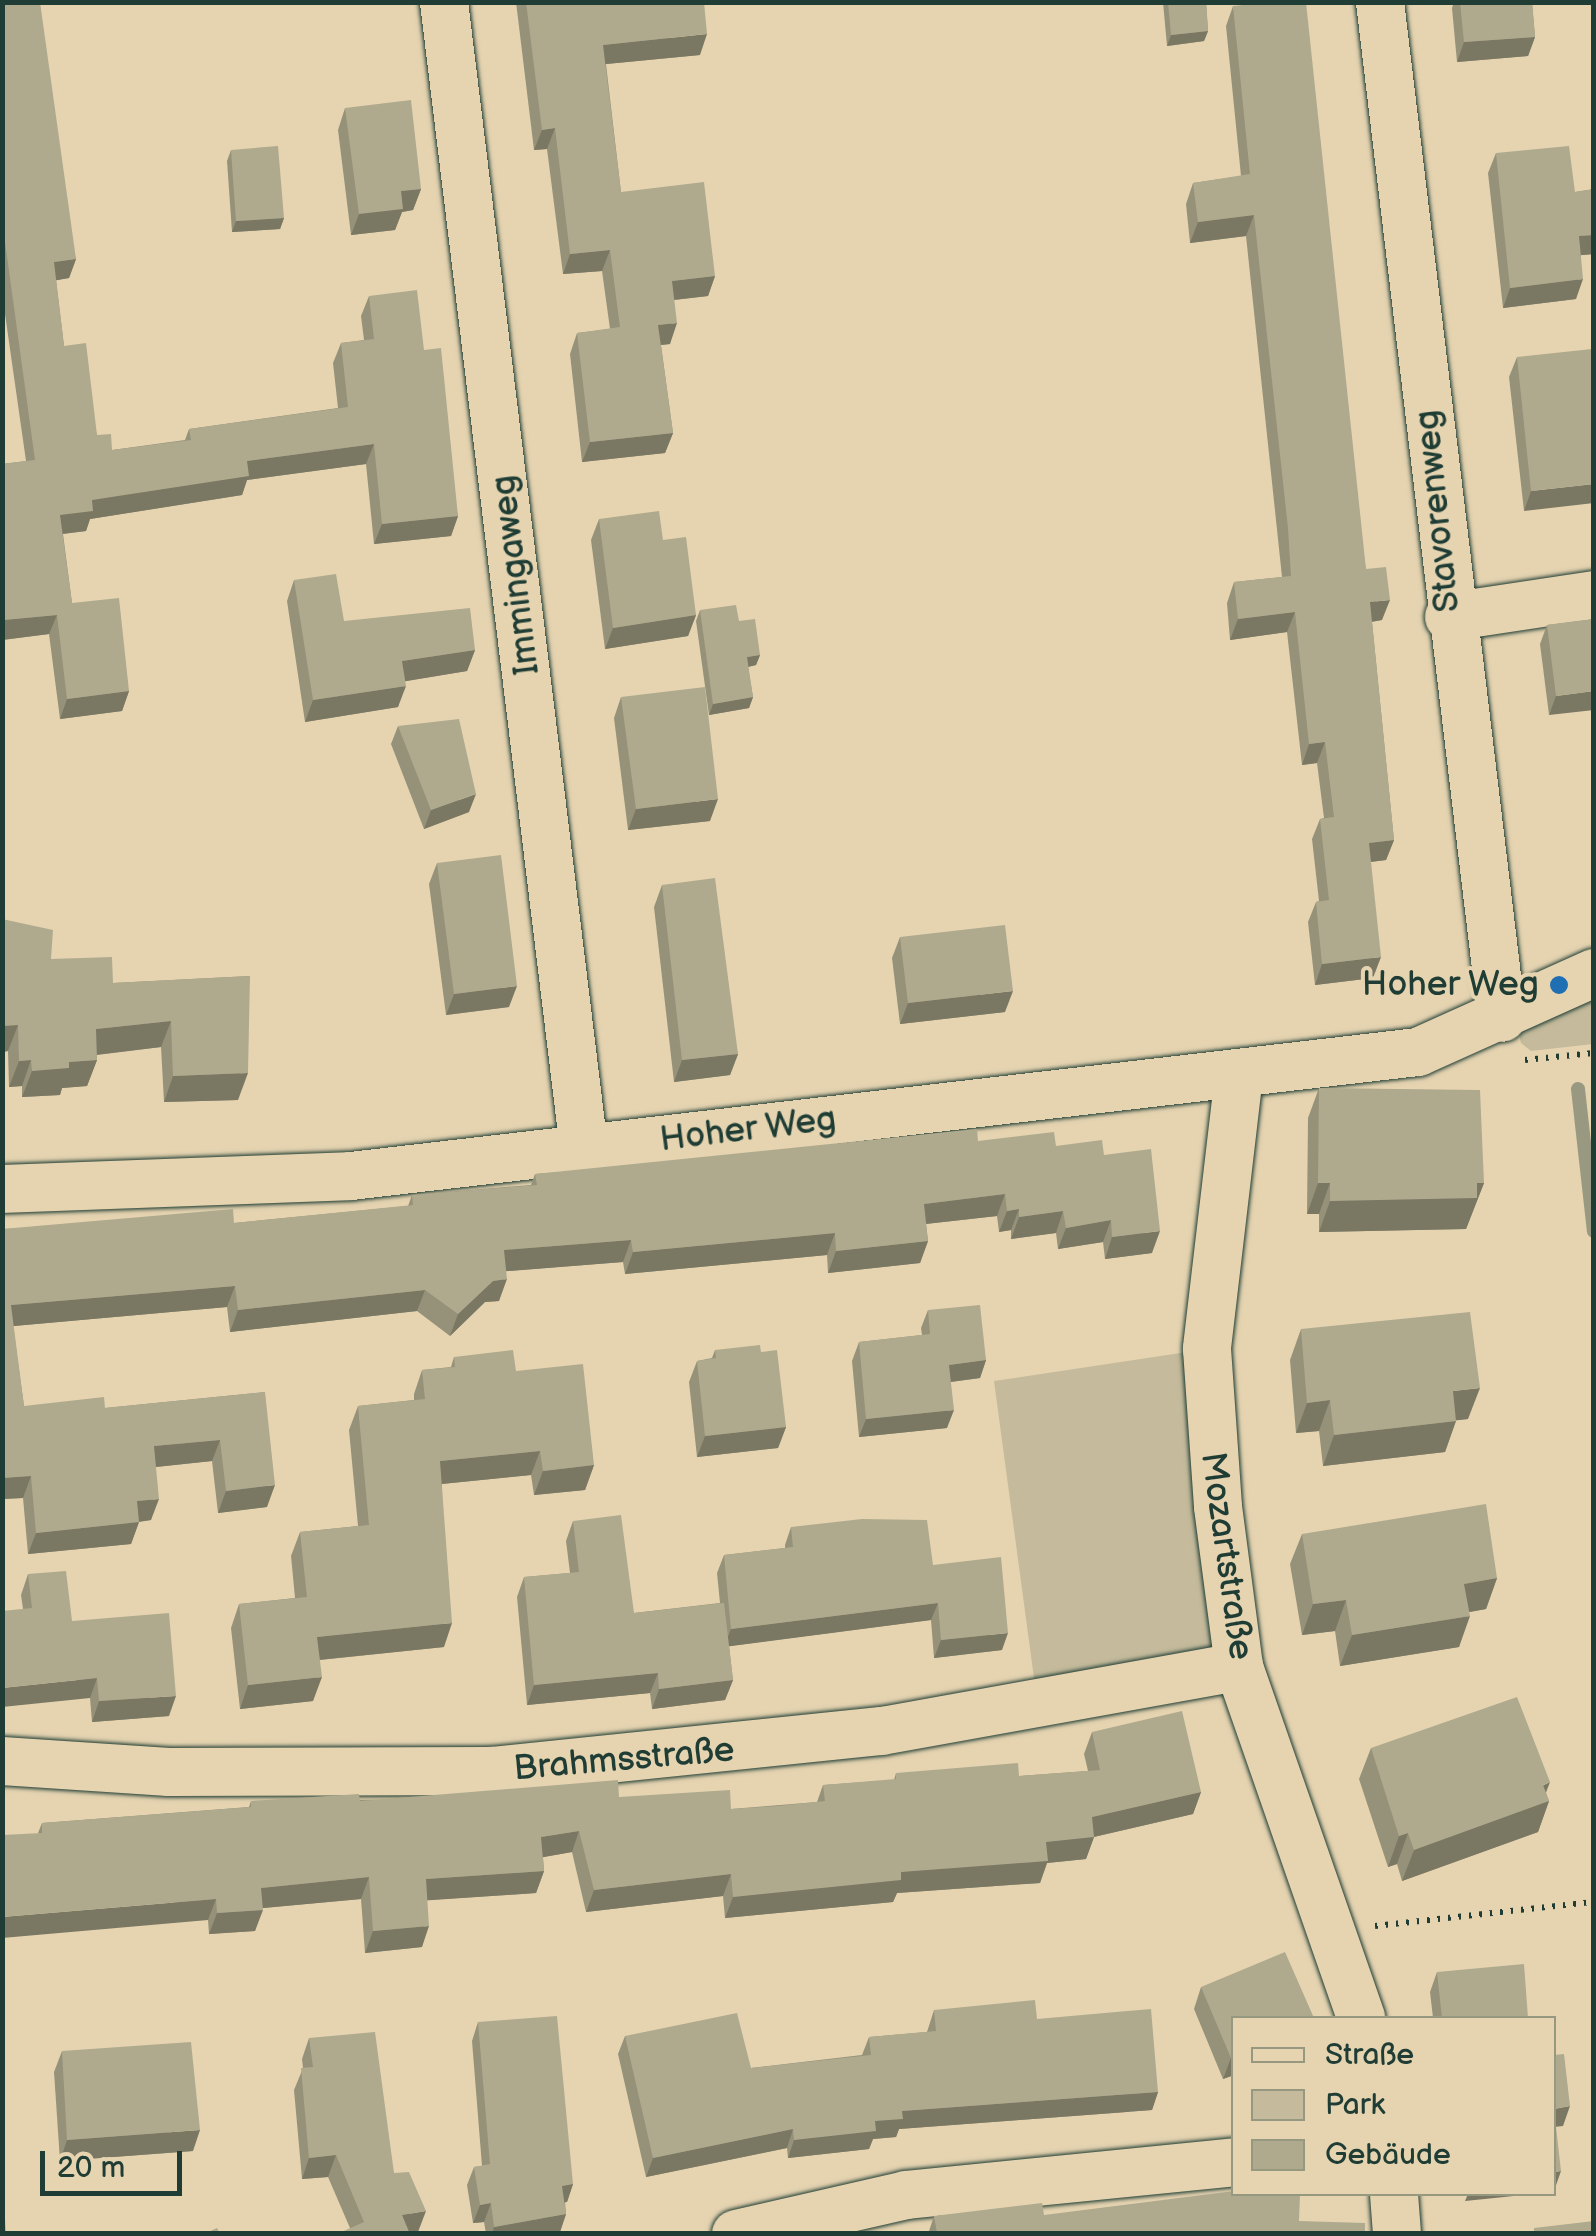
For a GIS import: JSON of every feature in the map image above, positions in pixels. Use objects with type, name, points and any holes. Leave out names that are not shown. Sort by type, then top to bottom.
[{"type":"street","name":"Immingaweg","points":[[444,2],[584,1148]]},
{"type":"street","name":"Stavorenweg","points":[[1380,2],[1449,617],[1502,1018]]},
{"type":"street","points":[[1449,617],[1594,596]]},
{"type":"street","name":"Hoher Weg","points":[[2,1188],[351,1176],[1418,1052],[1502,1018],[1559,984],[1594,973]]},
{"type":"street","name":"Mozartstraße","points":[[1239,1075],[1207,1349],[1208,1424],[1239,1667],[1334,1931],[1360,2016]]},
{"type":"street","name":"Brahmsstraße","points":[[2,1761],[169,1772],[493,1771],[882,1732],[1239,1667]]},
{"type":"street","points":[[736,2234],[906,2195],[1231,2162]]},
{"type":"street","points":[[1394,2196],[1397,2234]]},
{"type":"path","points":[[1334,1931],[1594,1902]]},
{"type":"green space","points":[[1593,993],[1593,1044],[1531,1051],[1521,1043],[1519,1034],[1542,1014]]},
{"type":"green space","points":[[1207,1349],[1239,1667],[1038,1708],[994,1381]]},
{"type":"building","points":[[2,2],[40,2],[76,259],[54,262],[64,346],[86,343],[97,435],[111,434],[112,450],[191,440],[189,429],[348,407],[341,343],[374,339],[369,296],[417,290],[424,350],[441,348],[458,516],[382,524],[374,444],[247,461],[249,476],[92,500],[93,511],[60,515],[72,603],[119,598],[129,691],[67,699],[57,615],[4,620],[2,464],[35,460],[2,220]]},
{"type":"building","points":[[526,2],[704,2],[707,34],[603,45],[621,192],[704,182],[715,276],[672,281],[677,323],[658,325],[673,433],[590,442],[577,333],[620,327],[610,250],[570,254],[555,128],[542,130]]},
{"type":"building","points":[[1168,2],[1206,2],[1208,31],[1171,35]]},
{"type":"building","points":[[1306,2],[1366,569],[1386,567],[1390,600],[1370,602],[1394,840],[1369,843],[1381,957],[1322,964],[1316,902],[1329,900],[1320,819],[1334,817],[1325,742],[1309,744],[1295,612],[1238,619],[1234,582],[1291,576],[1254,215],[1198,222],[1193,183],[1250,174],[1233,6]]},
{"type":"building","points":[[1460,2],[1532,2],[1535,37],[1464,42]]},
{"type":"building","points":[[411,100],[421,189],[401,191],[403,209],[359,214],[345,108]]},
{"type":"building","points":[[278,146],[284,218],[236,221],[231,150]]},
{"type":"building","points":[[1569,146],[1575,192],[1594,189],[1594,235],[1579,236],[1583,279],[1510,288],[1496,153]]},
{"type":"building","points":[[1592,349],[1594,484],[1531,491],[1517,357]]},
{"type":"building","points":[[659,511],[663,540],[686,537],[696,615],[613,628],[599,519]]},
{"type":"building","points":[[336,574],[344,621],[470,608],[475,650],[402,661],[406,686],[313,700],[294,580]]},
{"type":"building","points":[[736,605],[739,621],[755,619],[760,655],[747,657],[753,697],[713,704],[700,610]]},
{"type":"building","points":[[1594,619],[1594,691],[1556,696],[1547,625]]},
{"type":"building","points":[[705,687],[718,799],[636,809],[621,697]]},
{"type":"building","points":[[459,719],[476,794],[431,810],[398,726]]},
{"type":"building","points":[[501,855],[517,986],[454,994],[437,863]]},
{"type":"building","points":[[715,878],[738,1054],[682,1060],[662,885]]},
{"type":"building","points":[[2,919],[53,930],[51,959],[112,957],[113,983],[250,976],[248,1073],[173,1076],[171,1021],[96,1029],[97,1060],[69,1062],[69,1068],[32,1071],[31,1060],[19,1061],[18,1025],[2,1026]]},
{"type":"building","points":[[1005,925],[1013,991],[908,1003],[900,937]]},
{"type":"building","points":[[1319,1088],[1480,1090],[1484,1183],[1477,1183],[1477,1198],[1330,1201],[1330,1183],[1318,1183]]},
{"type":"building","points":[[977,1129],[978,1141],[1054,1132],[1056,1146],[1102,1140],[1104,1155],[1151,1149],[1160,1231],[1112,1237],[1111,1220],[1066,1228],[1063,1211],[1019,1217],[1019,1209],[1007,1211],[1005,1194],[924,1204],[928,1241],[836,1251],[835,1233],[633,1252],[631,1240],[504,1250],[507,1279],[493,1281],[458,1314],[425,1290],[238,1310],[235,1286],[11,1305],[24,1406],[104,1397],[105,1408],[265,1392],[275,1485],[226,1491],[220,1440],[154,1446],[159,1499],[137,1501],[139,1522],[36,1533],[31,1476],[2,1478],[2,1229],[233,1209],[234,1223],[413,1205],[412,1195],[537,1185],[535,1174]]},
{"type":"building","points":[[980,1305],[986,1360],[949,1365],[954,1410],[866,1419],[859,1342],[930,1334],[928,1310]]},
{"type":"building","points":[[1470,1312],[1480,1388],[1453,1391],[1456,1421],[1334,1435],[1330,1400],[1307,1403],[1301,1329]]},
{"type":"building","points":[[760,1345],[761,1352],[777,1350],[786,1427],[705,1436],[697,1361],[716,1358],[715,1350]]},
{"type":"building","points":[[513,1350],[516,1371],[583,1364],[594,1465],[543,1471],[540,1451],[440,1461],[452,1623],[317,1637],[322,1677],[248,1685],[239,1604],[307,1597],[300,1532],[369,1525],[358,1406],[425,1399],[422,1370],[455,1367],[454,1357]]},
{"type":"building","points":[[1486,1504],[1497,1578],[1464,1584],[1470,1616],[1352,1635],[1346,1600],[1313,1604],[1302,1534]]},
{"type":"building","points":[[621,1515],[634,1613],[724,1603],[733,1680],[659,1689],[658,1673],[534,1685],[524,1577],[579,1572],[573,1521]]},
{"type":"building","points":[[862,1519],[927,1520],[933,1565],[1001,1557],[1008,1633],[941,1640],[938,1603],[731,1629],[724,1555],[793,1547],[791,1527]]},
{"type":"building","points":[[66,1571],[72,1621],[169,1613],[176,1696],[99,1701],[97,1678],[2,1688],[2,1611],[32,1608],[28,1574]]},
{"type":"building","points":[[1517,1697],[1550,1782],[1543,1785],[1549,1801],[1414,1850],[1408,1833],[1399,1836],[1371,1748]]},
{"type":"building","points":[[1182,1711],[1201,1792],[1092,1817],[1094,1837],[1046,1842],[1048,1861],[901,1872],[901,1880],[733,1897],[731,1874],[594,1890],[579,1831],[541,1837],[544,1871],[426,1879],[429,1926],[373,1931],[369,1877],[261,1888],[263,1910],[217,1913],[216,1899],[2,1917],[2,1835],[42,1833],[42,1823],[251,1807],[251,1801],[359,1794],[360,1801],[618,1780],[619,1797],[730,1790],[731,1809],[778,1806],[825,1801],[823,1785],[896,1779],[896,1773],[1018,1763],[1019,1776],[1100,1770],[1092,1732]]},
{"type":"building","points":[[1285,1952],[1313,2016],[1231,2016],[1231,2058],[1201,1987]]},
{"type":"building","points":[[1524,1964],[1528,2016],[1442,2016],[1437,1972]]},
{"type":"building","points":[[1035,2000],[1037,2019],[1151,2009],[1158,2092],[902,2111],[903,2119],[875,2121],[876,2131],[794,2140],[793,2129],[653,2158],[625,2036],[737,2013],[751,2068],[871,2055],[869,2037],[936,2031],[934,2010]]},
{"type":"building","points":[[557,2016],[573,2184],[562,2186],[566,2214],[494,2227],[491,2203],[480,2205],[474,2167],[490,2164],[478,2022]]},
{"type":"building","points":[[375,2032],[394,2173],[409,2172],[426,2211],[402,2215],[410,2234],[337,2234],[364,2222],[336,2155],[309,2158],[301,2068],[313,2067],[309,2038]]},
{"type":"building","points":[[191,2042],[200,2130],[67,2140],[62,2051]]},
{"type":"building","points":[[1564,2054],[1570,2106],[1556,2109],[1556,2055]]},
{"type":"building","points":[[1556,2127],[1561,2171],[1556,2172]]},
{"type":"building","points":[[1231,2191],[1231,2196],[1300,2196],[1299,2221],[1365,2223],[1365,2234],[934,2234],[934,2216],[1042,2203],[1044,2215]]},
{"type":"building","points":[[1594,2221],[1594,2234],[1534,2234],[1534,2228]]},
{"type":"waterway","points":[[1578,1089],[1594,1231]]},
{"type":"place","name":"Hoher Weg","points":[[1559,985]]}]
